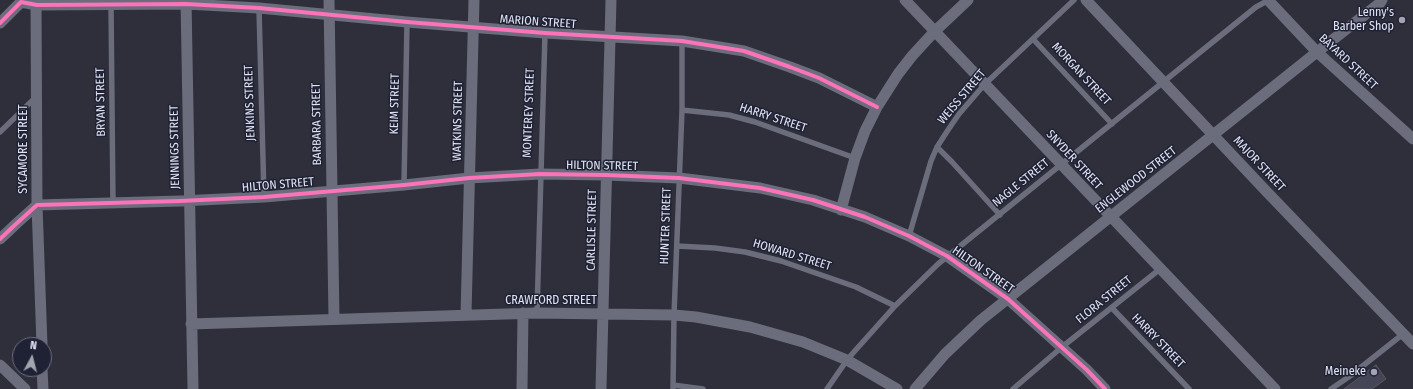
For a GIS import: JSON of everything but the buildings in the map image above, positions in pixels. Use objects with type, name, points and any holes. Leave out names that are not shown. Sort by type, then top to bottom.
[{"type":"street","name":"BARBARA STREET","points":[[329,0],[334,319]]},
{"type":"street","name":"WATKINS STREET","points":[[466,314],[474,0]]},
{"type":"street","name":"CARLISLE STREET","points":[[601,389],[611,0]]},
{"type":"street","name":"SNYDER STREET","points":[[905,0],[984,85],[1062,164],[1110,217],[1275,389]]},
{"type":"street","points":[[841,210],[855,158],[865,131],[877,107],[903,68],[934,32],[968,0]]},
{"type":"street","name":"MAJOR STREET","points":[[1086,0],[1413,344]]},
{"type":"street","name":"BAYARD STREET","points":[[1268,0],[1317,52],[1413,139]]},
{"type":"street","name":"ENGLEWOOD STREET","points":[[915,389],[945,354],[981,320],[1382,0]]},
{"type":"street","name":"MARION STREET","points":[[20,1],[36,3],[186,2],[473,28],[682,40],[744,52],[790,67],[819,78],[877,107]]},
{"type":"street","points":[[0,23],[20,1]]},
{"type":"street","name":"JENNINGS STREET","points":[[186,2],[193,389]]},
{"type":"street","name":"SYCAMORE STREET","points":[[36,3],[37,205],[42,337]]},
{"type":"street","name":"HILTON STREET","points":[[37,205],[113,204],[264,197],[470,178],[540,174],[679,178],[760,188],[813,200],[865,218],[909,236],[947,256],[1008,299],[1087,370],[1105,389]]},
{"type":"street","points":[[0,239],[37,205]]},
{"type":"street","points":[[522,389],[523,313]]},
{"type":"street","name":"CRAWFORD STREET","points":[[191,324],[466,314],[603,313],[674,315],[717,320],[750,327],[803,342],[846,360],[897,389]]},
{"type":"street","points":[[0,365],[25,389]]},
{"type":"street","points":[[42,377],[43,389]]},
{"type":"lane","name":"WEISS STREET","points":[[909,236],[924,182],[937,147],[959,114],[984,85],[1074,0]]},
{"type":"lane","name":"NAGLE STREET","points":[[827,389],[846,360],[894,306],[947,256],[1000,215],[1256,7],[1268,0]]},
{"type":"lane","name":"BRYAN STREET","points":[[111,2],[113,204]]},
{"type":"lane","name":"JENKINS STREET","points":[[259,8],[264,197]]},
{"type":"lane","name":"KEIM STREET","points":[[404,185],[407,22]]},
{"type":"lane","name":"MONTEREY STREET","points":[[537,313],[545,33]]},
{"type":"lane","name":"MORGAN STREET","points":[[1033,39],[1112,124]]},
{"type":"lane","name":"HUNTER STREET","points":[[673,387],[674,315],[682,110],[682,40]]},
{"type":"lane","points":[[0,132],[37,96]]},
{"type":"lane","name":"HARRY STREET","points":[[682,110],[729,115],[755,122],[855,158]]},
{"type":"lane","points":[[937,147],[1000,215]]},
{"type":"lane","name":"HOWARD STREET","points":[[677,246],[738,251],[781,261],[856,287],[894,306]]},
{"type":"lane","name":"FLORA STREET","points":[[1013,389],[1062,347],[1160,269]]},
{"type":"lane","name":"HARRY STREET","points":[[1112,308],[1189,389]]},
{"type":"lane","points":[[1331,389],[1350,376],[1403,334]]},
{"type":"lane","points":[[673,387],[703,389]]},
{"type":"cycle path","points":[[0,23],[21,2],[37,5],[186,4],[259,8],[545,33],[682,41],[744,51],[819,78],[877,107]]},
{"type":"cycle path","points":[[0,239],[37,205],[264,197],[469,178],[540,174],[679,178],[760,188],[813,200],[865,217],[909,236],[947,256],[1008,299],[1087,370],[1105,389]]},
{"type":"place","name":"Lenny's Barber Shop","points":[[1402,20]]},
{"type":"place","name":"Meineke","points":[[1374,372]]}]
